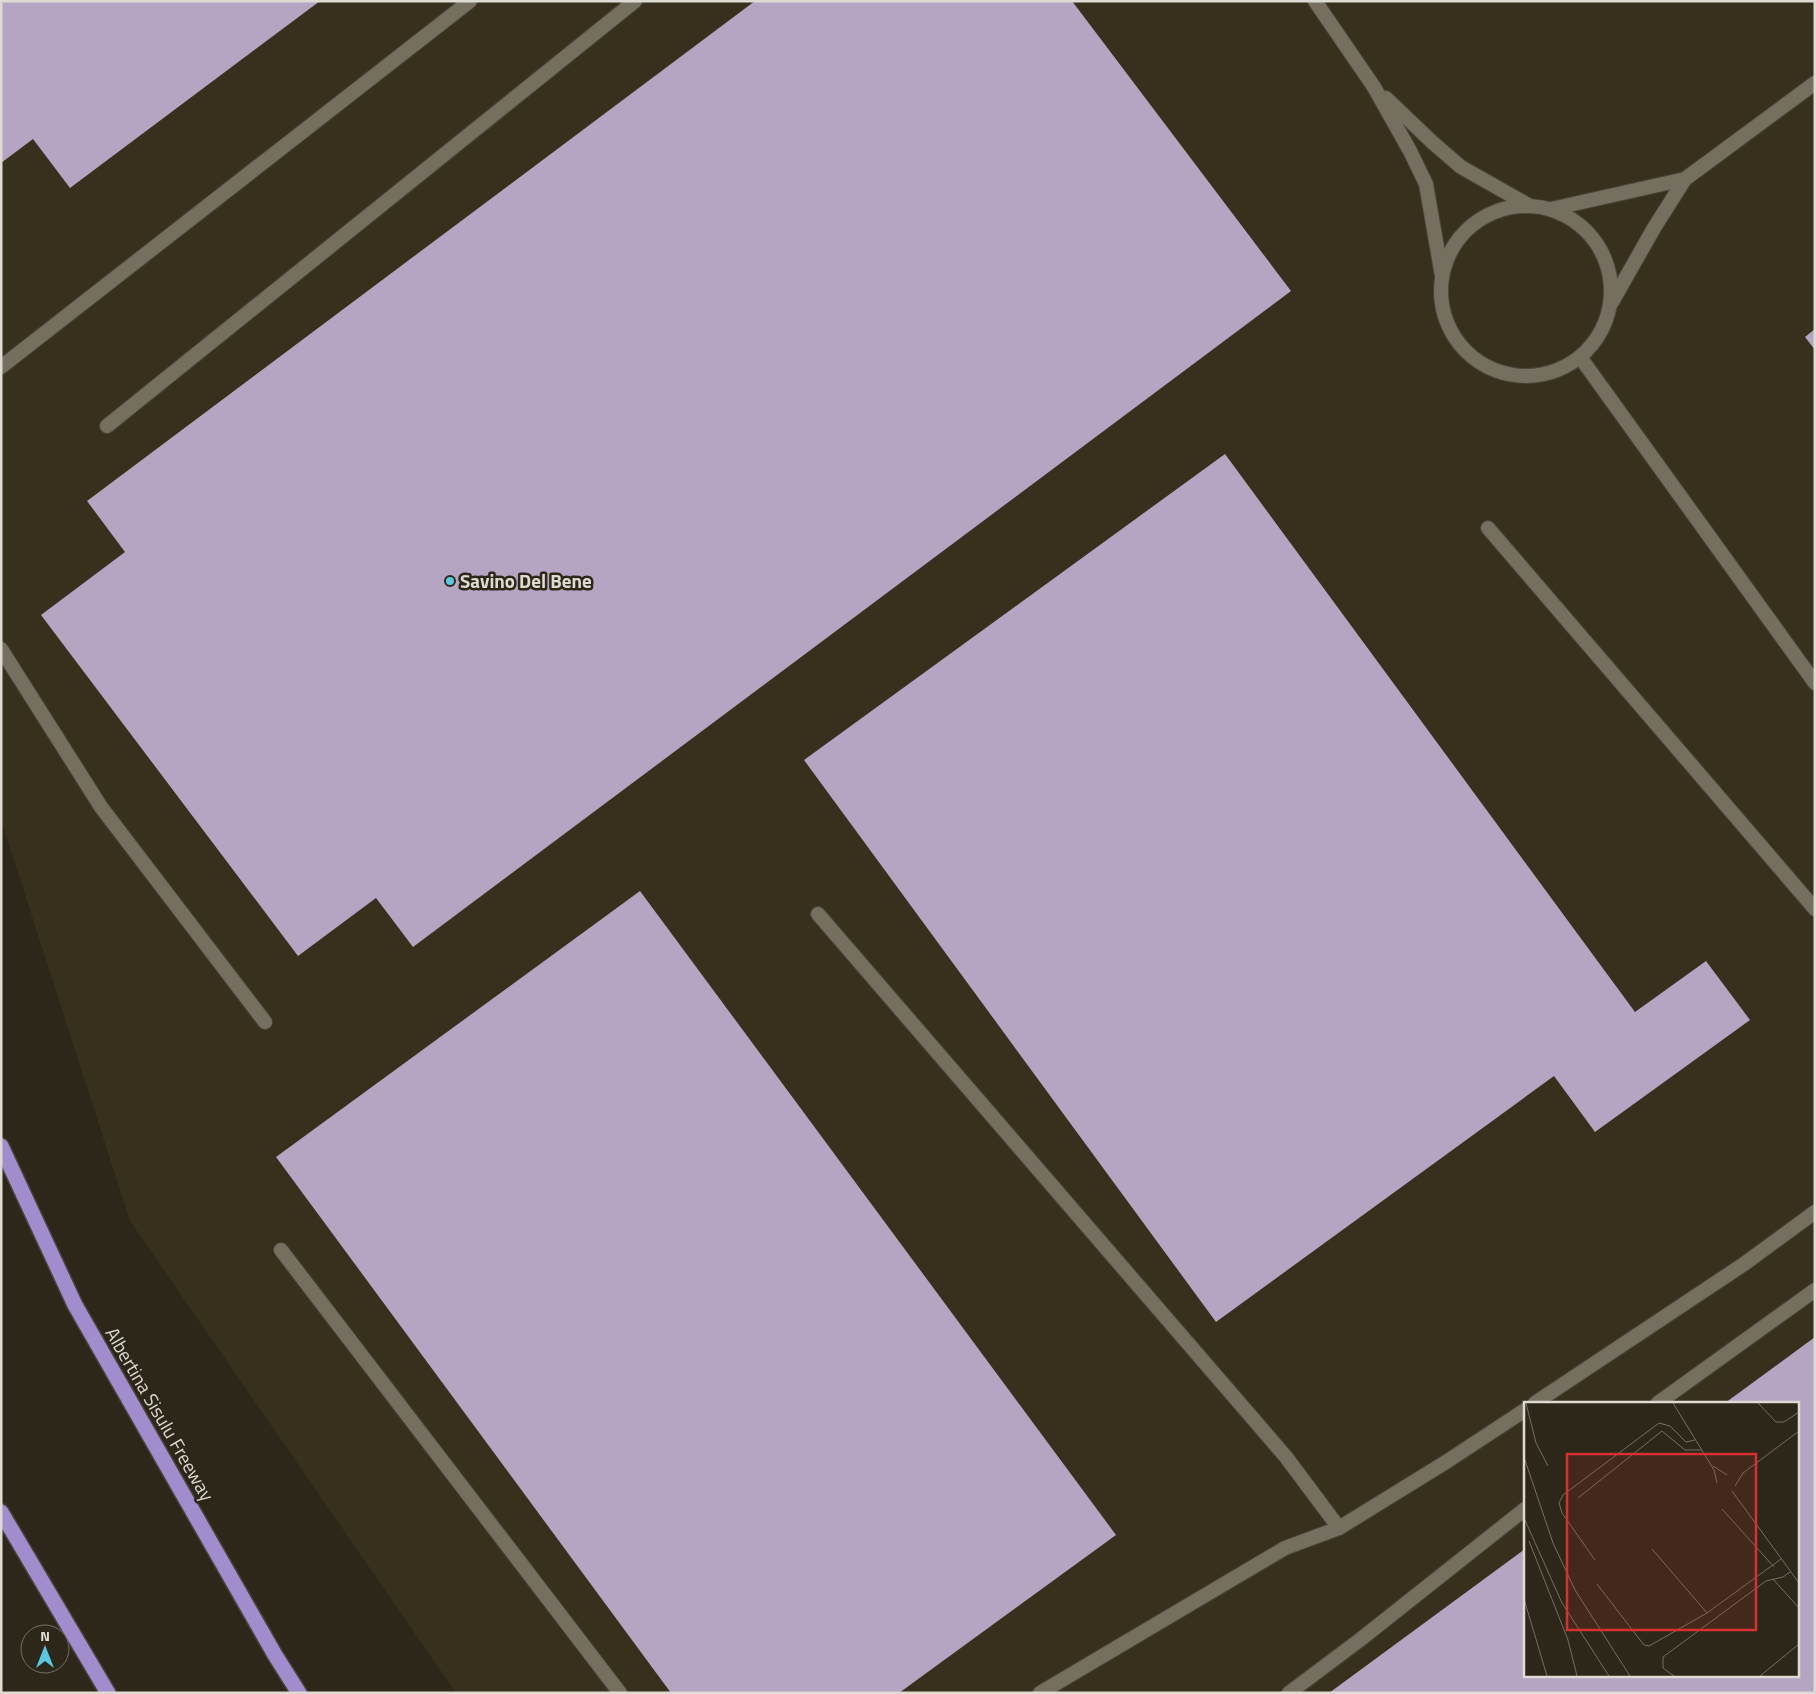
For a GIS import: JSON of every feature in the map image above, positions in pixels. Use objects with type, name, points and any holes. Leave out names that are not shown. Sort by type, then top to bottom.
[{"type":"highway","name":"Albertina Sisulu Freeway","points":[[1,1146],[75,1305],[275,1655],[299,1693]]},
{"type":"highway","points":[[1,1512],[108,1693]]},
{"type":"street","points":[[1,368],[470,1]]},
{"type":"street","points":[[107,426],[634,1]]},
{"type":"street","points":[[1315,1],[1374,87],[1426,184],[1442,276],[1441,297],[1445,317],[1454,336],[1466,352],[1483,364],[1502,372],[1522,376],[1543,374],[1562,368],[1580,357],[1594,342],[1604,325],[1611,305],[1654,228],[1685,179],[1815,83]]},
{"type":"street","points":[[1374,87],[1461,168],[1530,206]]},
{"type":"street","points":[[1550,209],[1685,179]]},
{"type":"street","points":[[1442,276],[1448,257],[1458,239],[1473,224],[1503,209],[1530,206],[1550,209],[1570,217],[1586,230],[1599,246],[1608,265],[1611,284],[1611,305]]},
{"type":"street","points":[[1580,357],[1815,683]]},
{"type":"street","points":[[1488,528],[1815,908]]},
{"type":"street","points":[[1,649],[100,807],[264,1022]]},
{"type":"street","points":[[818,914],[1286,1457],[1339,1528]]},
{"type":"street","points":[[1537,1402],[1744,1264],[1815,1212]]},
{"type":"street","points":[[282,1250],[620,1693]]},
{"type":"street","points":[[1659,1402],[1815,1290]]},
{"type":"street","points":[[1040,1693],[1285,1548],[1339,1528],[1446,1462],[1524,1411]]},
{"type":"street","points":[[1289,1693],[1361,1640],[1524,1510]]},
{"type":"shaded area","points":[[1,1],[1815,1],[1815,1693],[456,1693],[130,1221],[1,820]]},
{"type":"building","points":[[1,1],[320,1],[70,188],[33,139],[1,163]]},
{"type":"building","points":[[755,1],[1072,1],[1291,291],[413,947],[376,898],[298,956],[41,615],[125,552],[87,501]]},
{"type":"building","points":[[1815,329],[1815,350],[1805,337]]},
{"type":"building","points":[[1225,454],[1635,1012],[1706,961],[1750,1020],[1595,1132],[1554,1076],[1216,1322],[804,760]]},
{"type":"building","points":[[640,891],[1116,1535],[899,1693],[671,1693],[276,1157]]},
{"type":"building","points":[[1815,1337],[1815,1693],[1329,1693],[1524,1550],[1524,1676],[1798,1676],[1798,1402],[1726,1402]]},
{"type":"place","name":"Savino Del Bene","points":[[450,581]]}]
